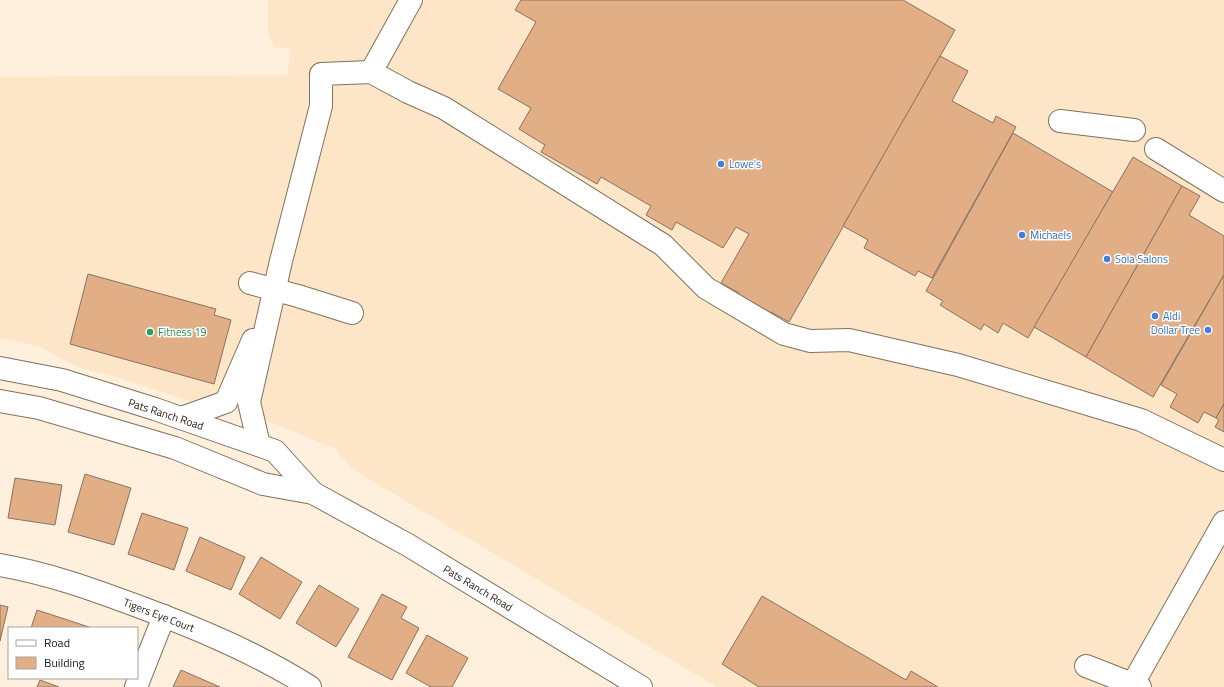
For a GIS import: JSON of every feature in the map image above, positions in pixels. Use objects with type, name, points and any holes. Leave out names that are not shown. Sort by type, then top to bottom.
[{"type":"street","points":[[371,72],[411,0]]},
{"type":"street","points":[[259,445],[249,402],[283,253],[321,106],[321,74],[371,72],[408,92],[444,108],[663,245],[706,288],[784,334],[810,341],[849,340],[958,365],[1141,420],[1224,460]]},
{"type":"street","points":[[1060,121],[1134,130]]},
{"type":"street","points":[[1156,149],[1224,191]]},
{"type":"street","points":[[250,283],[352,313]]},
{"type":"street","points":[[181,418],[226,402],[275,290]]},
{"type":"street","name":"Pats Ranch Road","points":[[0,368],[62,380],[181,418],[275,451],[313,493]]},
{"type":"street","name":"Pats Ranch Road","points":[[0,401],[39,408],[174,448],[263,484],[313,493],[408,545],[641,687]]},
{"type":"street","points":[[1086,666],[1132,686],[1224,522]]},
{"type":"street","name":"Tigers Eye Court","points":[[0,565],[48,576],[89,588],[164,616],[234,645],[288,673],[310,687]]},
{"type":"street","points":[[136,687],[164,616]]},
{"type":"shaded area","points":[[268,0],[1224,0],[1224,687],[717,687],[354,470],[334,448],[208,397],[201,400],[190,401],[116,377],[80,368],[38,346],[0,338],[0,77],[287,75],[291,49],[275,47],[268,36]]},
{"type":"building","name":"Lowe's","points":[[521,0],[903,0],[955,30],[789,322],[771,312],[769,316],[737,297],[739,293],[721,283],[749,234],[736,227],[723,248],[676,222],[672,230],[646,215],[651,206],[601,177],[597,184],[541,152],[545,145],[519,129],[531,108],[498,89],[536,22],[515,10]]},
{"type":"building","points":[[940,56],[968,71],[952,101],[993,123],[996,116],[1016,127],[932,278],[918,271],[915,276],[864,248],[868,240],[843,226]]},
{"type":"building","name":"Michaels","points":[[1013,133],[1113,192],[1028,338],[1003,323],[998,333],[984,324],[981,330],[940,305],[943,301],[926,291]]},
{"type":"building","name":"Sola Salons","points":[[1133,157],[1182,186],[1086,357],[1034,327]]},
{"type":"building","name":"Aldi","points":[[1182,186],[1200,196],[1189,215],[1224,236],[1224,275],[1153,397],[1086,357]]},
{"type":"building","name":"Fitness 19","points":[[88,274],[216,309],[214,315],[231,320],[214,384],[70,344]]},
{"type":"building","name":"Dollar Tree","points":[[1224,275],[1224,404],[1216,418],[1204,412],[1198,423],[1170,407],[1177,394],[1161,385]]},
{"type":"building","points":[[1224,404],[1224,432],[1215,427],[1219,420],[1216,418]]},
{"type":"building","points":[[85,474],[131,488],[114,545],[68,532]]},
{"type":"building","points":[[15,478],[62,485],[55,525],[8,518]]},
{"type":"building","points":[[142,513],[188,528],[174,570],[128,554]]},
{"type":"building","points":[[200,537],[245,557],[231,590],[186,571]]},
{"type":"building","points":[[261,557],[302,582],[280,619],[239,594]]},
{"type":"building","points":[[319,585],[359,609],[336,647],[296,623]]},
{"type":"building","points":[[382,594],[407,607],[401,618],[419,628],[392,680],[348,657]]},
{"type":"building","points":[[762,596],[906,680],[911,671],[938,687],[759,687],[722,664]]},
{"type":"building","points":[[0,605],[8,607],[0,641]]},
{"type":"building","points":[[37,610],[89,627],[31,627]]},
{"type":"building","points":[[427,635],[468,658],[452,687],[431,687],[406,673]]},
{"type":"building","points":[[181,670],[220,687],[173,687]]},
{"type":"building","points":[[40,680],[59,687],[37,687]]},
{"type":"place","name":"Lowe's","points":[[721,164]]},
{"type":"place","name":"Michaels","points":[[1022,235]]},
{"type":"place","name":"Sola Salons","points":[[1107,259]]},
{"type":"place","name":"Aldi","points":[[1155,316]]},
{"type":"place","name":"Dollar Tree","points":[[1208,330]]},
{"type":"place","name":"Fitness 19","points":[[150,332]]}]
